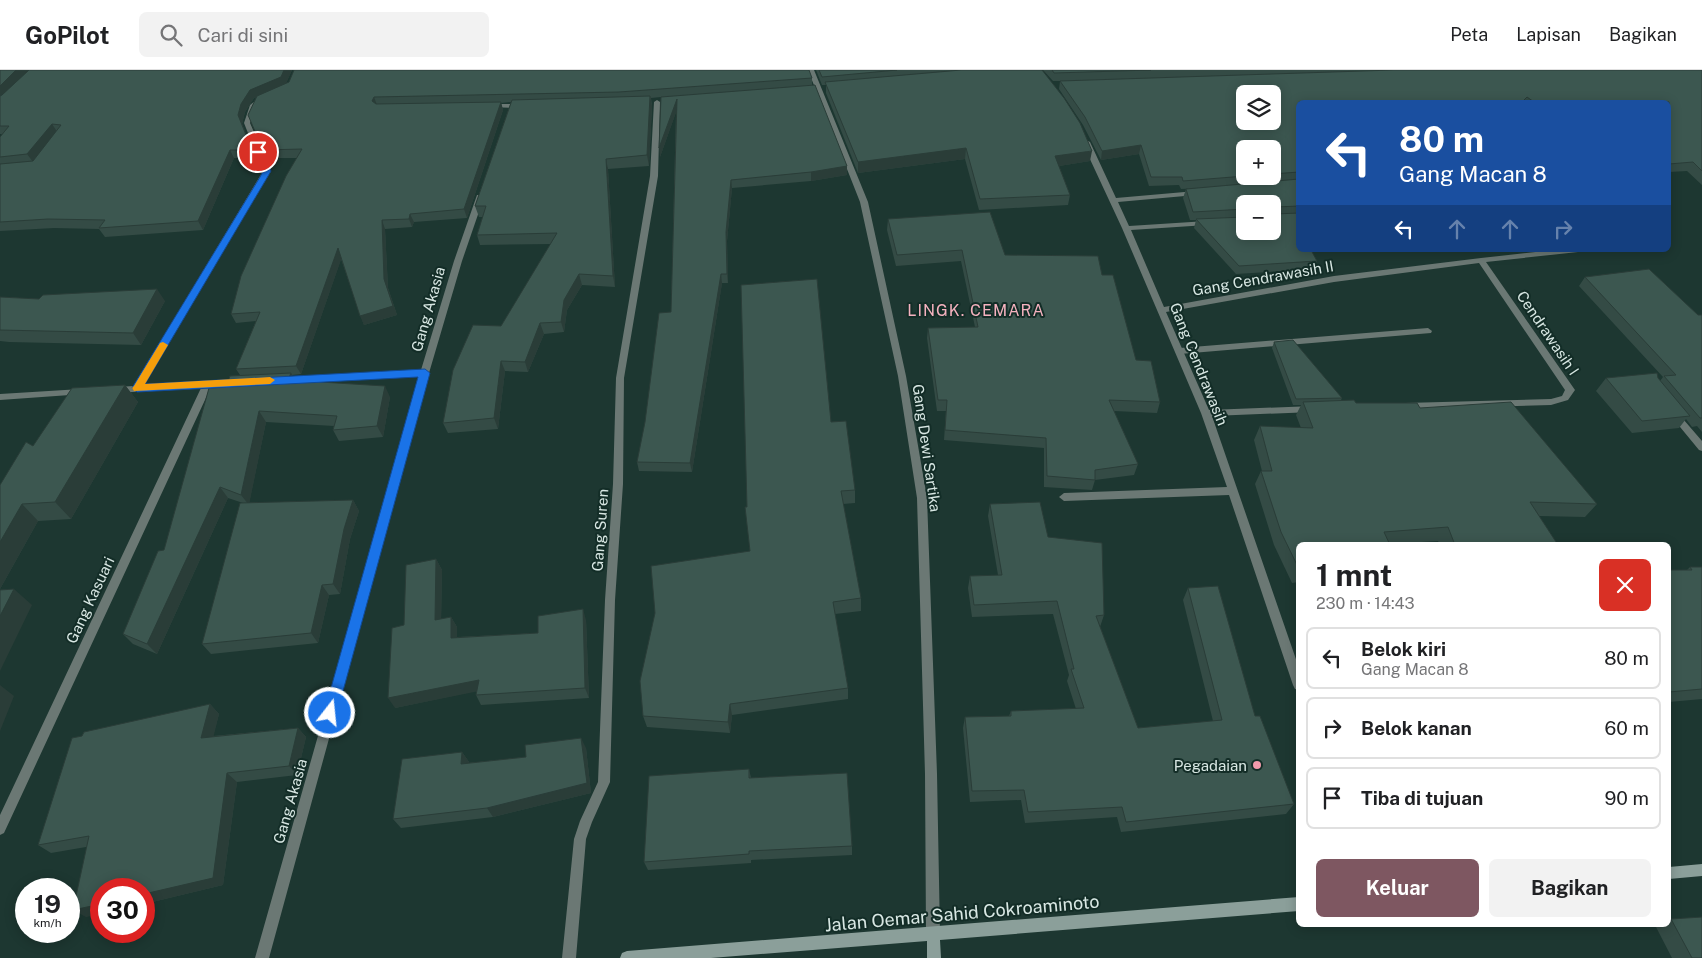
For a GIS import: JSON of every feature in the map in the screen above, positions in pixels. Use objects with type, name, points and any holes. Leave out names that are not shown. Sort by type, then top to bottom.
[{"type":"street","name":"Gang Dewi Sartika","points":[[811,70],[864,202],[902,376],[922,498],[931,774],[933,934]]},
{"type":"street","points":[[137,388],[267,171],[247,123],[249,112],[256,101],[266,96]]},
{"type":"street","name":"Gang Suren","points":[[569,958],[580,839],[604,782],[610,600],[618,484],[620,378],[654,176],[657,102]]},
{"type":"street","points":[[483,106],[509,110],[528,106]]},
{"type":"street","name":"Gang Cendrawasih","points":[[1083,133],[1206,413],[1296,676]]},
{"type":"street","name":"Gang Akasia","points":[[262,958],[425,373],[458,261],[483,188]]},
{"type":"street","points":[[1113,200],[1204,192]]},
{"type":"street","points":[[1126,228],[1215,223]]},
{"type":"street","name":"Gang Cendrawasih II","points":[[1162,310],[1334,279],[1559,252]]},
{"type":"street","name":"Cendrawasih I","points":[[1395,407],[1551,402],[1565,398],[1570,390],[1481,260]]},
{"type":"street","points":[[1180,351],[1428,331]]},
{"type":"street","points":[[277,380],[425,373]]},
{"type":"street","points":[[108,390],[247,382]]},
{"type":"street","name":"Gang Kasuari","points":[[0,829],[208,384]]},
{"type":"street","points":[[0,397],[88,391]]},
{"type":"street","points":[[1664,403],[1702,448]]},
{"type":"street","points":[[1206,413],[1327,409]]},
{"type":"street","points":[[1064,497],[1232,491]]},
{"type":"street","points":[[1671,873],[1702,870]]},
{"type":"street","name":"Jalan Oemar Sahid Cokroaminoto","points":[[627,958],[1296,904]]},
{"type":"street","points":[[933,934],[934,958]]},
{"type":"building","points":[[0,70],[16,70],[0,86]]},
{"type":"building","points":[[29,70],[284,70],[281,77],[250,90],[241,104],[238,115],[252,150],[230,150],[198,221],[99,228],[105,220],[48,219],[0,222],[0,164],[33,161],[61,125],[52,124],[27,154],[0,157],[0,137],[9,126],[0,126],[0,96]]},
{"type":"building","points":[[294,70],[809,70],[812,78],[619,92],[374,97],[372,101],[376,104],[501,102],[464,209],[410,214],[409,219],[382,220],[384,279],[393,306],[360,316],[338,248],[296,366],[236,369],[260,312],[231,314],[241,276],[286,176],[302,149],[263,150],[248,115],[257,96],[289,82]]},
{"type":"building","points":[[819,70],[897,70],[822,77]]},
{"type":"building","points":[[961,70],[1042,70],[1064,98],[1080,123],[1092,151],[1055,156],[1070,195],[980,199],[966,148],[858,162],[825,82]]},
{"type":"building","points":[[1052,70],[1151,70],[1054,73]]},
{"type":"building","points":[[1393,70],[1702,70],[1702,171],[1693,162],[1671,164],[1671,100],[1531,100],[1527,97],[1524,100],[1296,100],[1296,172],[1281,173],[1281,140],[1236,140],[1236,177],[1183,181],[1182,177],[1151,177],[1141,145],[1102,151],[1085,117],[1060,81]]},
{"type":"building","points":[[815,85],[847,166],[811,172],[731,180],[726,232],[727,274],[721,274],[690,463],[637,462],[645,422],[659,313],[671,312],[677,99],[659,148],[661,97]]},
{"type":"building","points":[[650,96],[647,155],[606,159],[613,276],[579,274],[564,300],[561,322],[540,323],[525,362],[501,361],[494,418],[443,423],[453,370],[473,325],[501,326],[557,233],[477,235],[486,206],[475,206],[512,100]]},
{"type":"building","points":[[1296,179],[1296,206],[1281,207],[1281,195],[1236,195],[1236,210],[1193,212],[1186,189],[1236,185],[1281,185],[1281,181]]},
{"type":"building","points":[[990,212],[1005,255],[1098,256],[1102,275],[1113,275],[1136,360],[1151,361],[1160,402],[1109,400],[1138,464],[1095,470],[1095,480],[1047,476],[1046,438],[945,430],[947,400],[938,400],[928,328],[978,327],[962,250],[897,255],[888,219]]},
{"type":"building","points":[[1296,213],[1296,252],[1312,252],[1317,261],[1239,266],[1196,219],[1236,217],[1236,240],[1281,240],[1281,214]]},
{"type":"building","points":[[1649,269],[1698,315],[1702,315],[1702,418],[1664,376],[1676,375],[1585,277]]},
{"type":"building","points":[[817,279],[831,422],[846,421],[855,490],[841,491],[861,598],[833,602],[848,688],[730,704],[728,722],[643,716],[640,681],[655,613],[651,566],[750,551],[745,507],[747,507],[741,285]]},
{"type":"building","points":[[157,289],[133,333],[0,330],[0,297],[39,299],[43,295]]},
{"type":"building","points":[[1293,340],[1342,398],[1296,399],[1274,342]]},
{"type":"building","points":[[291,373],[288,380],[385,386],[377,426],[333,430],[337,416],[259,411],[241,495],[220,487],[147,644],[123,634],[158,551],[164,550],[209,388],[226,387],[230,376]]},
{"type":"building","points":[[1657,373],[1658,378],[1690,416],[1642,421],[1606,378]]},
{"type":"building","points":[[125,385],[55,502],[22,504],[0,542],[0,485],[26,442],[33,446],[72,388]]},
{"type":"building","points":[[1354,400],[1356,403],[1417,403],[1420,408],[1511,402],[1597,504],[1530,502],[1556,542],[1454,542],[1448,527],[1384,532],[1389,542],[1296,542],[1296,563],[1281,532],[1261,471],[1272,471],[1260,426],[1313,428],[1303,402]]},
{"type":"building","points":[[353,500],[344,529],[333,584],[322,585],[311,633],[202,644],[240,503]]},
{"type":"building","points":[[1040,502],[1048,537],[1102,543],[1104,615],[1096,616],[1138,728],[1222,720],[1188,588],[1218,586],[1255,716],[1260,716],[1294,804],[1126,822],[1122,807],[1028,812],[1024,790],[972,791],[965,717],[1011,716],[1011,711],[1084,708],[1071,669],[1074,669],[1057,601],[974,605],[970,576],[1002,575],[990,504]]},
{"type":"building","points":[[436,559],[435,620],[451,617],[451,638],[538,633],[538,616],[583,609],[585,688],[476,695],[479,680],[388,698],[392,628],[404,625],[406,565]]},
{"type":"building","points":[[1690,567],[1702,567],[1702,689],[1671,692],[1671,570],[1692,570]]},
{"type":"building","points":[[14,589],[0,616],[0,590]]},
{"type":"building","points":[[210,704],[201,738],[298,728],[289,766],[227,773],[213,878],[155,891],[155,878],[90,878],[90,906],[80,908],[80,878],[89,836],[38,845],[72,738],[82,736],[84,732]]},
{"type":"building","points":[[581,738],[587,783],[487,808],[393,819],[402,759],[462,752],[461,764],[526,757],[525,745]]},
{"type":"building","points":[[749,769],[749,778],[847,773],[852,846],[749,851],[749,854],[644,862],[649,776]]},
{"type":"building","points":[[1702,917],[1702,958],[1692,958],[1671,919]]},
{"type":"slow traffic","points":[[163,345],[137,388],[270,380]]},
{"type":"place","name":"Pegadaian","points":[[1257,765]]},
{"type":"district","name":"LINGK. CEMARA","points":[[976,310]]},
{"type":"route","points":[[258,152],[267,171],[264,177],[137,388],[425,373],[330,713]]}]
